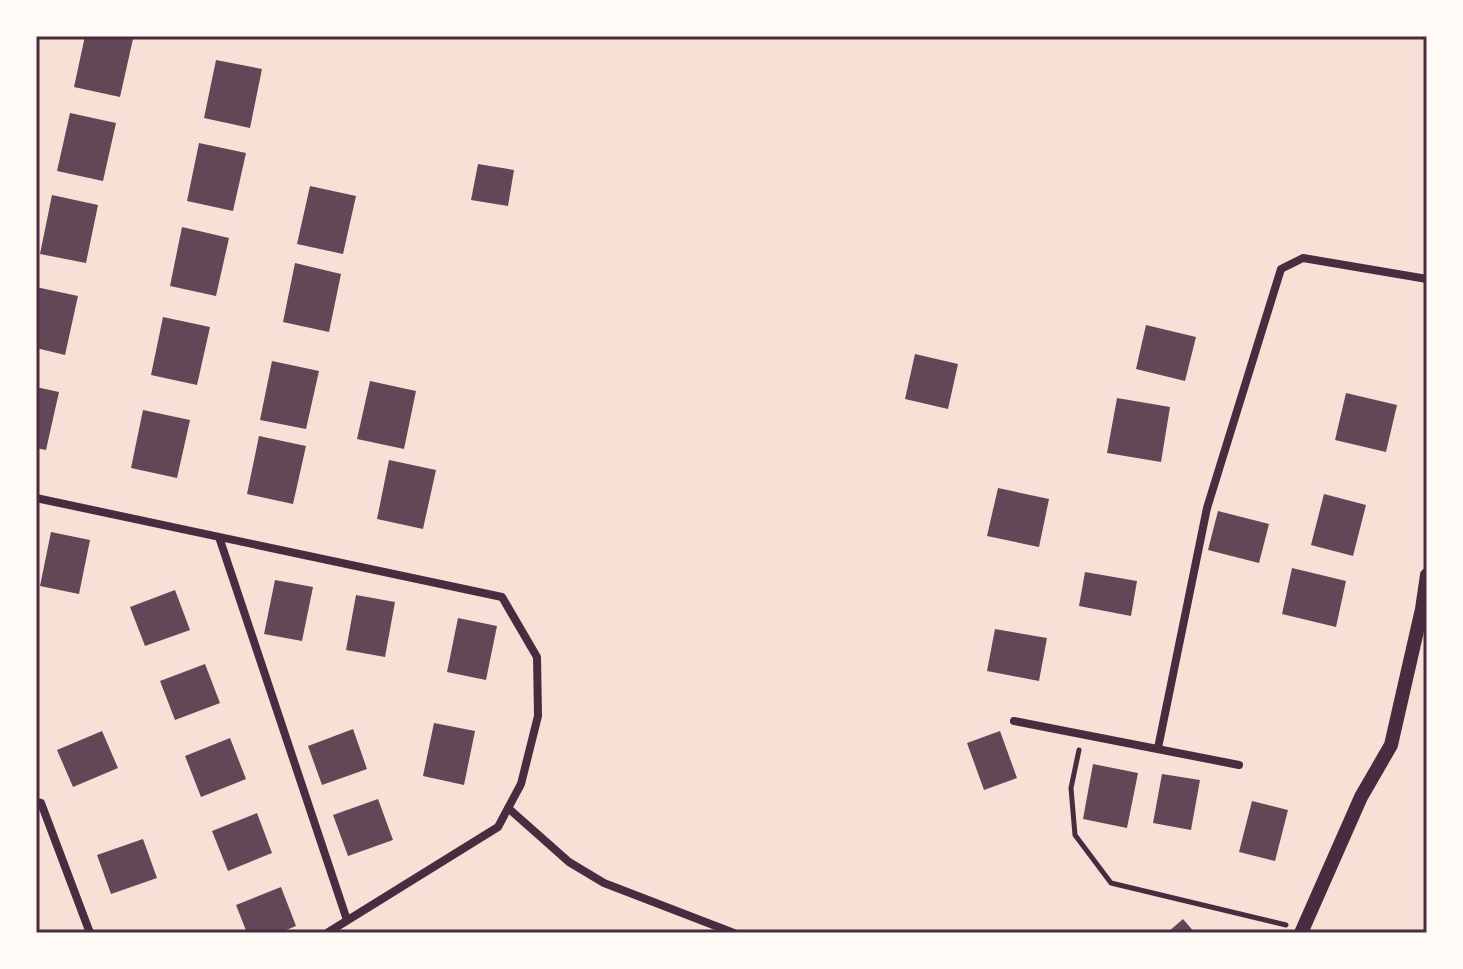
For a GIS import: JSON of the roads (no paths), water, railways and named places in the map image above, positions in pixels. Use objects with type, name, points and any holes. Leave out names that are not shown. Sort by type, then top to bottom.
[{"type":"street","points":[[1158,748],[1207,508],[1281,269],[1303,258],[1427,279]]},
{"type":"street","points":[[36,498],[502,597],[537,657],[538,716],[521,784],[498,827],[327,933]]},
{"type":"street","points":[[219,537],[347,920]]},
{"type":"street","points":[[1302,931],[1361,797],[1391,745],[1425,610],[1427,575]]},
{"type":"street","points":[[1014,721],[1239,765]]},
{"type":"street","points":[[36,802],[41,803],[90,933]]},
{"type":"street","points":[[508,808],[569,862],[604,883],[734,933]]}]
